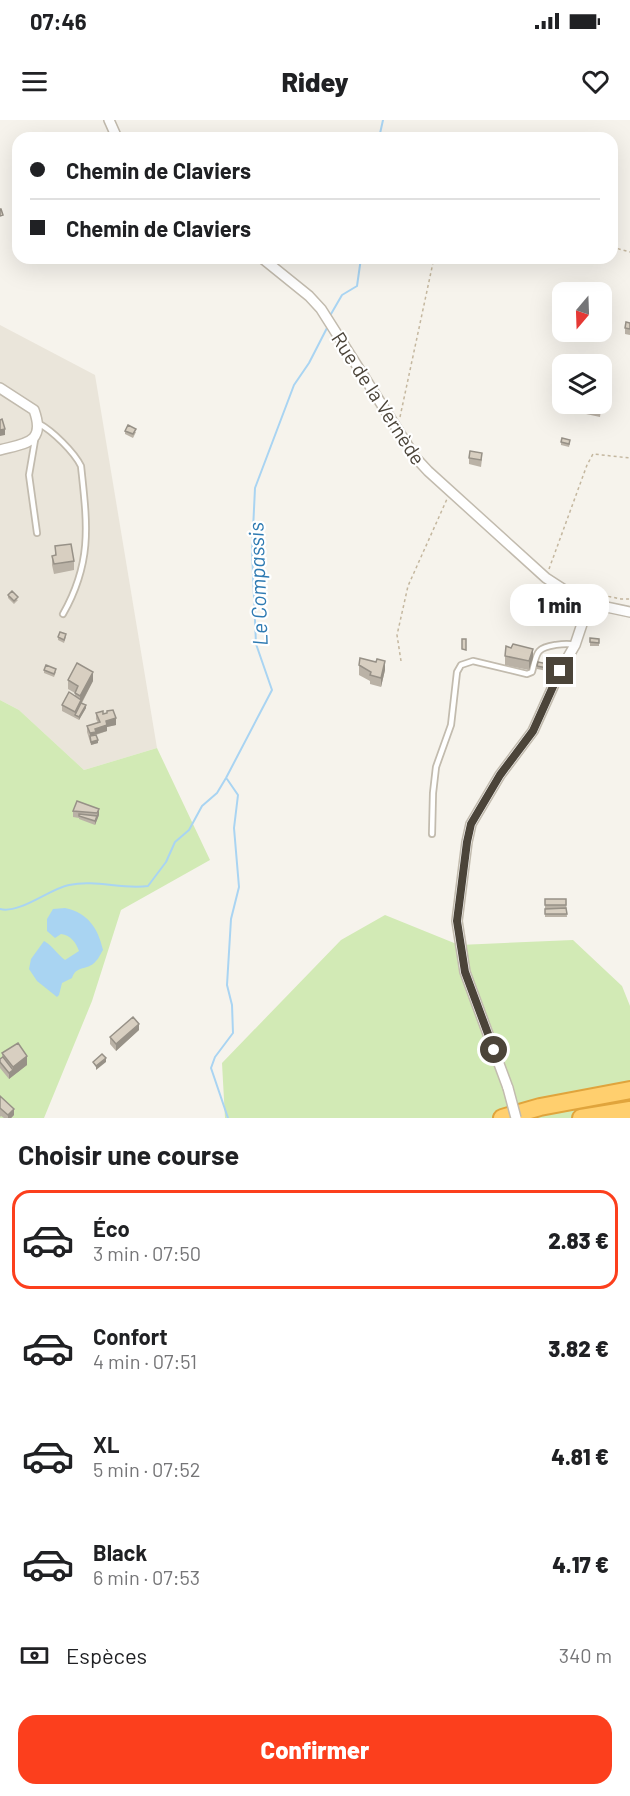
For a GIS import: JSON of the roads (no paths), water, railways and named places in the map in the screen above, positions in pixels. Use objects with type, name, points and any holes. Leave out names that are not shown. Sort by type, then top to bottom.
[{"type":"highway","points":[[502,1118],[540,1107],[630,1090]]},
{"type":"highway","points":[[581,1118],[630,1110]]},
{"type":"street","name":"Rue de la Vernède","points":[[269,264],[309,296],[321,309],[415,457],[451,493],[546,578],[583,602]]},
{"type":"street","points":[[0,388],[34,410],[38,423],[35,437],[29,442],[0,450]]},
{"type":"street","points":[[516,1118],[508,1088],[465,972],[457,921],[471,824],[500,775],[533,731],[584,621],[583,602],[630,612]]},
{"type":"lane","points":[[38,423],[48,429],[77,458],[81,466],[87,539],[83,566],[73,596],[63,614]]},
{"type":"lane","points":[[35,437],[29,475],[37,533]]},
{"type":"lane","points":[[432,834],[436,767],[451,725],[457,672],[461,665],[473,661],[527,674],[532,672],[538,651],[542,647],[568,643],[574,645]]},
{"type":"water","points":[[65,908],[80,914],[91,923],[103,950],[93,964],[78,970],[72,978],[62,983],[57,997],[37,981],[29,969],[31,959],[44,941],[65,960],[79,951],[75,942],[68,936],[61,934],[55,938],[47,931],[47,919],[53,909]]},
{"type":"waterway","name":"Le Compassis","points":[[380,132],[383,120]]},
{"type":"waterway","name":"Le Compassis","points":[[331,314],[342,295],[357,286],[360,264]]},
{"type":"waterway","name":"Le Compassis","points":[[0,909],[16,908],[61,887],[79,883],[128,887],[148,886],[166,862],[175,842],[189,830],[202,806],[217,793],[226,778],[272,690],[256,644],[252,551],[255,488],[294,385],[309,363],[328,326]]},
{"type":"waterway","name":"Le Compassis","points":[[227,779],[238,795],[234,828],[239,887],[231,919],[227,985],[232,1005],[233,1033],[215,1057],[211,1068],[228,1118]]}]
